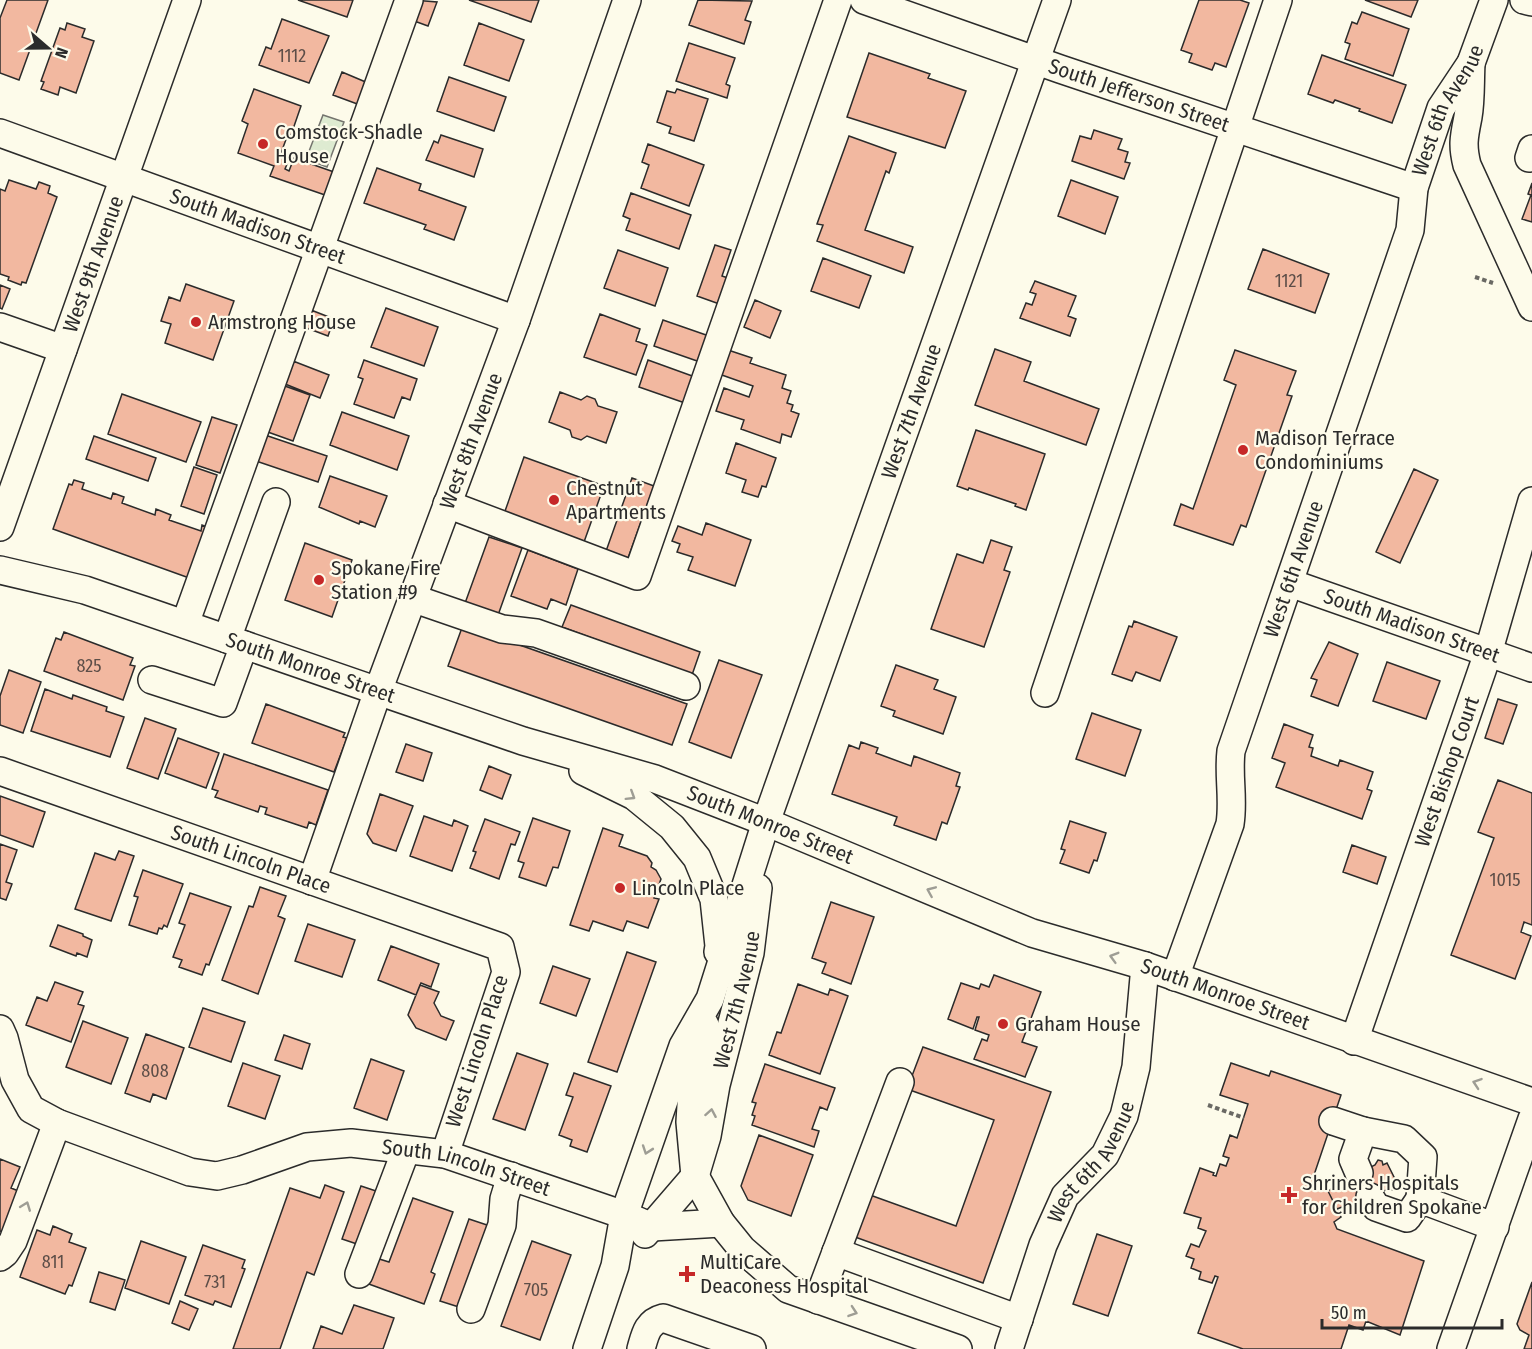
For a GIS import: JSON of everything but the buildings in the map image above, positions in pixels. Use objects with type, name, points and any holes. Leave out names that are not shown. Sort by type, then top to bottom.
[{"type":"street","name":"West 9th Avenue","points":[[0,527],[187,0]]},
{"type":"street","points":[[185,624],[409,0]]},
{"type":"street","name":"West 8th Avenue","points":[[312,881],[378,691],[516,320],[627,0]]},
{"type":"street","points":[[447,504],[637,576],[838,0]]},
{"type":"street","name":"South Jefferson Street","points":[[864,0],[1414,188]]},
{"type":"street","name":"West 7th Avenue","points":[[586,1349],[615,1266],[624,1215],[683,1046],[710,999],[766,822],[1057,0]]},
{"type":"street","points":[[1045,693],[1278,0]]},
{"type":"street","name":"West 6th Avenue","points":[[1175,977],[1230,824],[1233,803],[1229,768],[1231,751],[1410,230],[1414,188],[1441,108],[1471,63],[1494,0]]},
{"type":"street","points":[[1524,0],[1532,3]]},
{"type":"street","points":[[1471,63],[1468,117],[1462,148],[1467,165],[1532,307]]},
{"type":"street","name":"South Madison Street","points":[[0,133],[516,320]]},
{"type":"street","points":[[0,327],[63,349]]},
{"type":"street","name":"West Bishop Court","points":[[1354,1041],[1488,653],[1532,501]]},
{"type":"street","points":[[152,680],[223,703],[235,642],[276,502]]},
{"type":"street","name":"South Monroe Street","points":[[0,570],[85,590],[523,741],[655,779],[766,822],[1032,933],[1145,966],[1532,1102]]},
{"type":"street","name":"South Madison Street","points":[[1290,583],[1532,668]]},
{"type":"street","points":[[412,598],[502,629],[536,633],[686,686]]},
{"type":"street","name":"West 7th Avenue","points":[[523,741],[634,796],[672,827],[697,858],[714,899],[719,946],[692,1089],[690,1122],[695,1176],[721,1223]]},
{"type":"street","name":"South Lincoln Place","points":[[0,771],[500,947]]},
{"type":"street","name":"West 7th Avenue","points":[[615,1266],[695,1176],[707,1136],[716,1085],[750,953],[766,822]]},
{"type":"street","name":"West Lincoln Place","points":[[445,1154],[506,972],[500,947]]},
{"type":"street","name":"West 6th Avenue","points":[[1009,1349],[1043,1245],[1065,1196],[1105,1155],[1124,1116],[1136,1067],[1145,966]]},
{"type":"street","name":"South Lincoln Street","points":[[0,1029],[15,1080],[31,1108],[57,1123],[190,1172],[216,1176],[242,1170],[308,1147],[351,1143],[445,1154],[624,1215],[652,1227],[721,1223]]},
{"type":"street","points":[[818,1300],[900,1082]]},
{"type":"street","points":[[1451,1349],[1532,1119]]},
{"type":"street","points":[[1333,1121],[1363,1131],[1404,1139],[1423,1157],[1420,1199],[1407,1218],[1376,1207],[1370,1197]]},
{"type":"street","points":[[0,1257],[13,1240],[57,1123]]},
{"type":"street","points":[[1359,1173],[1353,1159],[1363,1131]]},
{"type":"street","points":[[359,1274],[406,1150]]},
{"type":"street","points":[[471,1309],[502,1225],[504,1199],[511,1176]]},
{"type":"street","points":[[1420,1199],[1495,1227]]},
{"type":"street","points":[[721,1223],[742,1249],[788,1289],[957,1349]]},
{"type":"street","points":[[836,1252],[1019,1318]]},
{"type":"street","points":[[641,1349],[647,1329],[655,1320],[663,1318],[752,1349]]},
{"type":"path","points":[[1475,277],[1500,285]]},
{"type":"path","points":[[1208,1105],[1244,1118]]},
{"type":"green space","points":[[323,115],[344,122],[327,167],[306,159]]},
{"type":"place","name":"Comstock-Shadle House","points":[[263,144]]},
{"type":"place","name":"Armstrong House","points":[[196,322]]},
{"type":"place","name":"Madison Terrace Condominiums","points":[[1243,450]]},
{"type":"place","name":"Chestnut Apartments","points":[[554,500]]},
{"type":"place","name":"Spokane Fire Station #9","points":[[319,580]]},
{"type":"place","name":"Lincoln Place","points":[[620,888]]},
{"type":"place","name":"Graham House","points":[[1003,1024]]},
{"type":"place","name":"Shriners Hospitals for Children Spokane","points":[[1289,1195]]},
{"type":"place","name":"MultiCare Deaconess Hospital","points":[[687,1274]]}]
